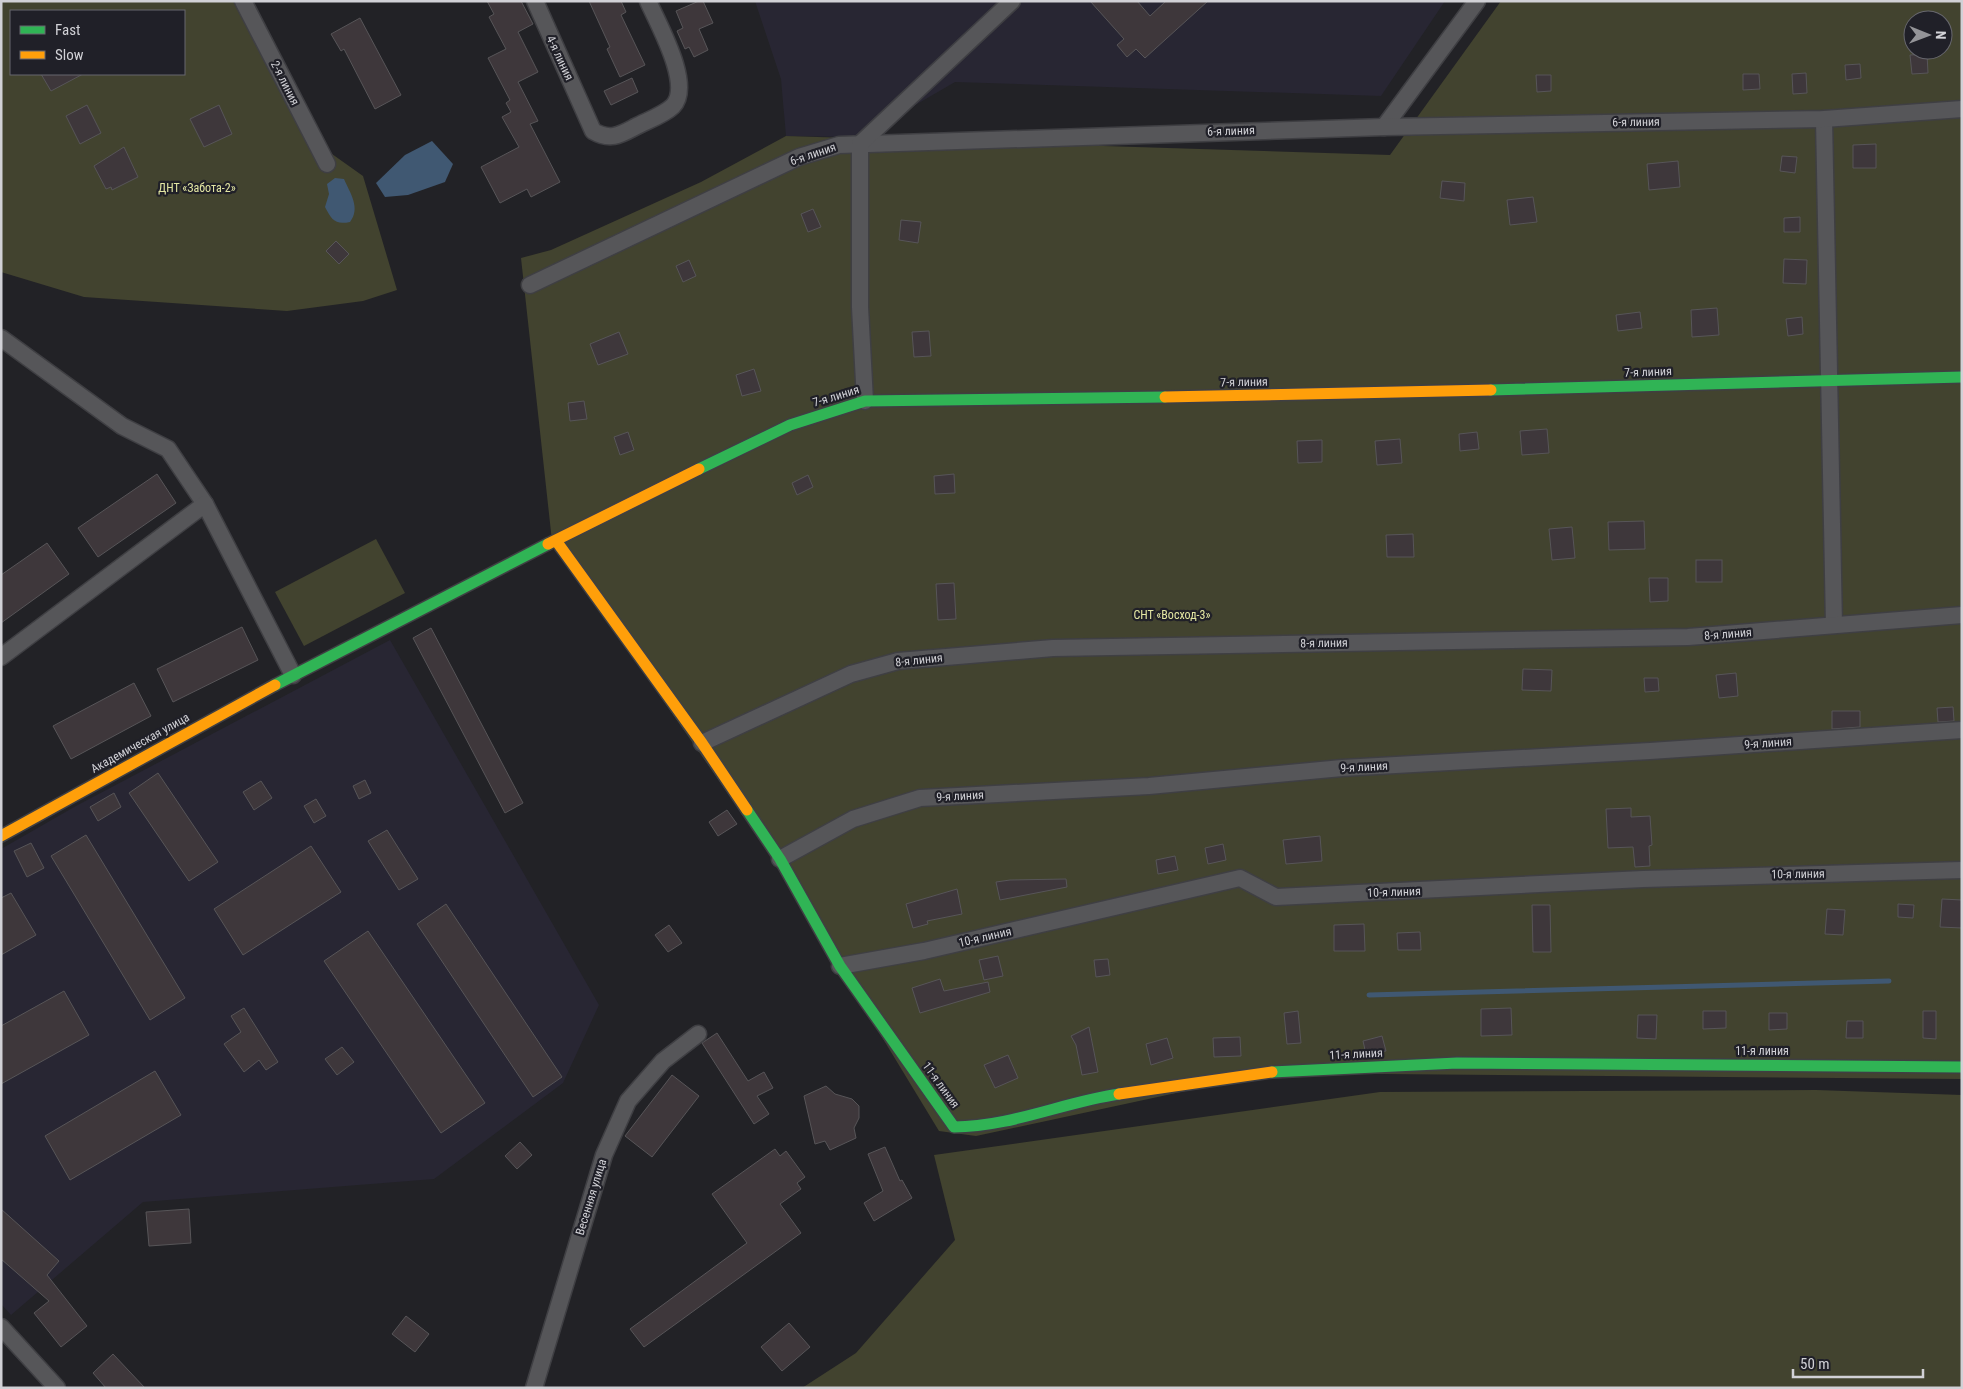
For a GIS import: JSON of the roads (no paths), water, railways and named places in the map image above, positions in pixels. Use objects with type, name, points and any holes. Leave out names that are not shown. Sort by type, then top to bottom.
[{"type":"street","name":"2-я линия","points":[[244,1],[327,164]]},
{"type":"street","name":"4-я линия","points":[[534,1],[593,131],[602,137],[616,137],[673,106],[680,83],[678,71],[648,1]]},
{"type":"street","points":[[864,401],[860,307],[860,144],[1012,1]]},
{"type":"street","points":[[1384,127],[1477,1]]},
{"type":"street","name":"6-я линия","points":[[530,285],[799,157],[839,145],[1384,127],[1824,119],[1962,109]]},
{"type":"street","points":[[1824,119],[1834,625]]},
{"type":"street","points":[[1,338],[122,426],[168,448],[205,504],[293,675]]},
{"type":"street","name":"7-я линия","points":[[293,675],[557,542],[656,489],[790,425],[864,401],[1321,395],[1962,377]]},
{"type":"street","points":[[1,657],[205,504]]},
{"type":"street","points":[[557,542],[702,743],[780,860],[840,966]]},
{"type":"street","name":"8-я линия","points":[[702,743],[851,674],[898,661],[1053,648],[1688,637],[1962,615]]},
{"type":"street","name":"Академическая улица","points":[[1,836],[293,675]]},
{"type":"street","name":"9-я линия","points":[[780,860],[853,819],[920,798],[1149,786],[1342,768],[1650,751],[1962,730]]},
{"type":"street","name":"10-я линия","points":[[840,966],[924,951],[1240,878],[1276,897],[1642,879],[1962,870]]},
{"type":"street","name":"11-я линия","points":[[840,966],[954,1126],[980,1127],[1086,1099],[1265,1072],[1457,1063],[1962,1067]]},
{"type":"street","name":"Весенняя улица","points":[[534,1388],[604,1155],[628,1101],[663,1061],[698,1034]]},
{"type":"street","points":[[1,1327],[57,1388]]},
{"type":"water","points":[[432,141],[453,164],[445,182],[408,195],[385,197],[376,183],[405,155]]},
{"type":"water","points":[[335,178],[344,179],[353,200],[355,211],[350,222],[337,222],[325,207],[329,194],[327,184]]},
{"type":"waterway","points":[[1369,995],[1889,981]]},
{"type":"park label","name":"ДНТ «Забота-2»","points":[[197,188]]},
{"type":"park label","name":"СНТ «Восход-3»","points":[[1172,615]]}]
